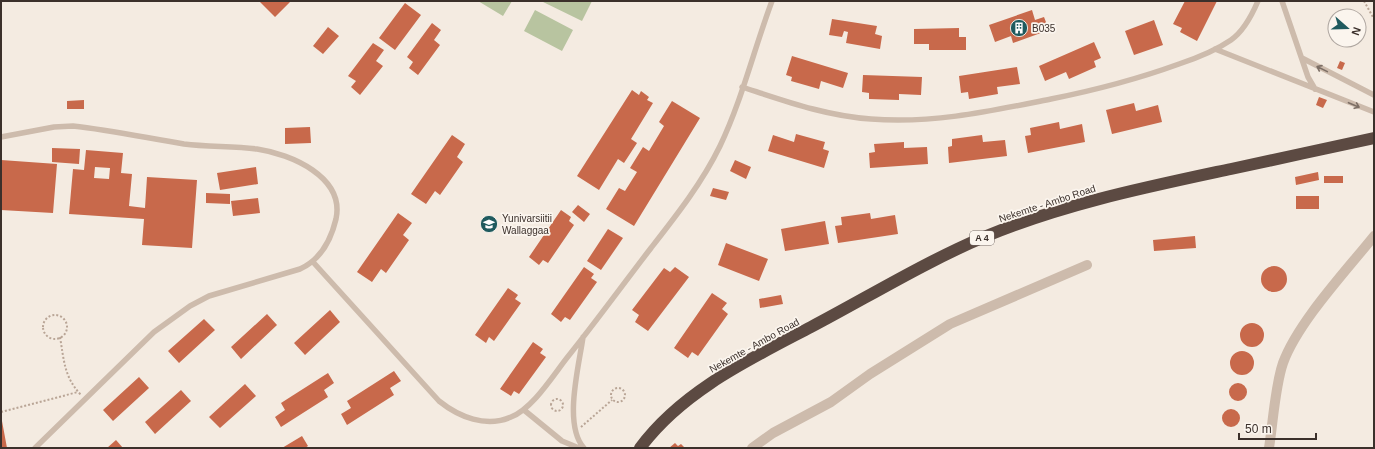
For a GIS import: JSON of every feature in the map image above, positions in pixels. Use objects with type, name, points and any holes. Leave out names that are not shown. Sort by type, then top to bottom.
[{"type":"highway","name":"Nekemte - Ambo Road","points":[[640,448],[674,412],[713,382],[774,346],[946,254],[984,237],[1052,212],[1099,199],[1374,138]]},
{"type":"street","points":[[1269,448],[1281,373],[1286,356],[1314,311],[1374,236]]},
{"type":"street","points":[[752,448],[773,433],[831,402],[870,374],[950,324],[1087,265]]},
{"type":"lane","points":[[313,262],[439,401],[452,412],[472,419],[491,422],[510,418],[524,410],[583,337],[676,217],[703,176],[724,137],[772,1]]},
{"type":"lane","points":[[742,87],[814,110],[843,116],[892,120],[947,118],[982,113],[1118,85],[1143,78],[1215,49],[1232,39],[1239,32],[1251,17],[1258,1]]},
{"type":"lane","points":[[1282,1],[1308,77],[1315,89]]},
{"type":"lane","points":[[1215,49],[1374,112]]},
{"type":"lane","points":[[1302,58],[1374,95]]},
{"type":"lane","points":[[1,137],[54,127],[73,126],[184,144],[256,149],[291,159],[311,169],[322,178],[332,190],[337,200],[336,217],[331,236],[313,262],[300,269],[199,300],[154,332],[86,400],[35,448]]},
{"type":"lane","points":[[583,337],[574,404],[576,431],[579,442],[584,448]]},
{"type":"lane","points":[[524,410],[562,441],[579,448]]},
{"type":"path","points":[[1364,1],[1374,19]]},
{"type":"path","points":[[52,315],[60,316],[66,322],[66,330],[60,337],[50,337],[44,331],[44,323],[52,315]]},
{"type":"path","points":[[60,337],[67,374],[72,386],[86,400]]},
{"type":"path","points":[[616,388],[622,390],[625,395],[622,401],[616,402],[612,400],[610,395],[613,389],[616,388]]},
{"type":"path","points":[[1,412],[78,392]]},
{"type":"path","points":[[558,399],[562,403],[562,409],[560,411],[555,412],[551,408],[553,400],[558,399]]},
{"type":"path","points":[[576,431],[612,400]]},
{"type":"green space","points":[[478,1],[512,1],[503,16]]},
{"type":"green space","points":[[541,1],[592,1],[582,21]]},
{"type":"green space","points":[[535,10],[573,30],[562,51],[524,31]]},
{"type":"building","points":[[259,1],[288,1],[290,2],[275,17]]},
{"type":"building","points":[[1185,1],[1217,1],[1197,41],[1180,32],[1182,28],[1173,24]]},
{"type":"building","points":[[405,3],[421,15],[395,50],[379,38]]},
{"type":"building","name":"B035","points":[[1032,10],[1035,20],[1044,17],[1049,30],[1013,43],[1011,36],[995,42],[989,25]]},
{"type":"building","points":[[832,19],[877,26],[875,34],[882,36],[880,49],[846,43],[848,32],[844,31],[842,37],[829,35]]},
{"type":"building","points":[[1154,20],[1163,45],[1134,55],[1125,31]]},
{"type":"building","points":[[432,23],[441,30],[434,40],[440,45],[418,75],[409,68],[413,62],[407,57]]},
{"type":"building","points":[[328,27],[339,36],[323,54],[313,46]]},
{"type":"building","points":[[959,28],[959,37],[966,37],[966,50],[929,50],[929,44],[914,44],[914,29]]},
{"type":"building","points":[[1094,42],[1101,58],[1094,61],[1096,67],[1069,79],[1066,72],[1045,81],[1039,66]]},
{"type":"building","points":[[373,43],[384,50],[376,61],[383,66],[360,95],[351,87],[356,81],[348,76]]},
{"type":"building","points":[[792,56],[848,73],[843,88],[821,81],[819,89],[791,81],[792,77],[786,75]]},
{"type":"building","points":[[1340,61],[1345,63],[1342,70],[1337,68]]},
{"type":"building","points":[[1017,67],[1020,84],[997,87],[998,94],[969,99],[968,92],[961,93],[959,76]]},
{"type":"building","points":[[863,75],[922,77],[921,95],[899,94],[899,100],[869,99],[869,93],[862,92]]},
{"type":"building","points":[[632,90],[639,95],[641,91],[649,97],[647,100],[653,103],[631,139],[637,143],[624,163],[618,159],[599,190],[577,176]]},
{"type":"building","points":[[1319,97],[1327,100],[1323,108],[1316,105]]},
{"type":"building","points":[[84,100],[84,109],[67,109],[67,101]]},
{"type":"building","points":[[672,101],[700,118],[634,226],[606,209],[619,188],[625,191],[637,172],[630,168],[643,147],[649,151],[664,126],[659,122]]},
{"type":"building","points":[[1134,103],[1136,111],[1158,105],[1162,122],[1112,134],[1106,110]]},
{"type":"building","points":[[1059,122],[1060,129],[1082,124],[1085,142],[1028,153],[1025,136],[1031,135],[1030,128]]},
{"type":"building","points":[[310,127],[311,143],[285,144],[285,128]]},
{"type":"building","points":[[796,134],[825,142],[823,149],[829,151],[824,168],[768,151],[773,135],[794,142]]},
{"type":"building","points":[[452,135],[465,144],[457,157],[463,162],[440,195],[435,191],[426,204],[411,194]]},
{"type":"building","points":[[982,135],[983,142],[1005,140],[1007,156],[949,163],[948,147],[952,146],[952,139]]},
{"type":"building","points":[[904,142],[904,148],[927,147],[928,164],[870,168],[869,153],[875,152],[874,144]]},
{"type":"building","points":[[52,148],[80,149],[79,164],[52,162]]},
{"type":"building","points":[[86,150],[123,153],[121,173],[132,174],[129,206],[145,208],[147,177],[197,180],[192,248],[142,245],[144,219],[69,214],[73,169],[84,170]],"holes":[[[95,167],[110,168],[109,179],[94,178]]]},
{"type":"building","points":[[1,160],[57,164],[53,213],[1,210]]},
{"type":"building","points":[[735,160],[751,167],[746,179],[730,171]]},
{"type":"building","points":[[256,167],[258,184],[220,190],[217,173]]},
{"type":"building","points":[[1318,172],[1319,180],[1296,185],[1295,177]]},
{"type":"building","points":[[1324,176],[1343,176],[1343,183],[1324,183]]},
{"type":"building","points":[[713,188],[729,192],[726,200],[710,196]]},
{"type":"building","points":[[206,193],[230,194],[230,204],[206,203]]},
{"type":"building","points":[[1296,196],[1319,196],[1319,209],[1296,209]]},
{"type":"building","points":[[258,198],[260,213],[233,216],[231,201]]},
{"type":"building","points":[[578,205],[590,214],[584,222],[572,212]]},
{"type":"building","points":[[561,210],[571,217],[569,221],[574,225],[548,263],[543,260],[539,265],[529,257]]},
{"type":"building","points":[[398,213],[412,223],[403,235],[409,240],[386,273],[381,269],[372,282],[357,272]]},
{"type":"building","points":[[870,213],[871,219],[895,215],[898,234],[838,243],[835,226],[842,225],[841,217]]},
{"type":"building","points":[[825,221],[829,244],[785,251],[781,229]]},
{"type":"building","points":[[608,229],[623,238],[601,270],[587,261]]},
{"type":"building","points":[[1195,236],[1196,248],[1154,251],[1153,240]]},
{"type":"building","points":[[726,243],[768,259],[759,281],[718,265]]},
{"type":"building","points":[[1274,266],[1283,270],[1287,279],[1283,288],[1274,292],[1265,288],[1261,279],[1265,270]]},
{"type":"building","points":[[584,267],[594,274],[591,278],[597,282],[570,320],[565,317],[561,322],[551,314]]},
{"type":"building","points":[[675,267],[689,277],[648,331],[635,322],[639,315],[632,310],[664,268],[670,272]]},
{"type":"building","points":[[508,288],[518,295],[515,299],[521,303],[494,341],[489,337],[486,343],[475,335]]},
{"type":"building","points":[[712,293],[727,303],[722,309],[728,314],[698,356],[692,352],[688,358],[674,348]]},
{"type":"building","points":[[781,295],[783,304],[760,308],[759,299]]},
{"type":"building","points":[[330,310],[340,322],[305,355],[294,343]]},
{"type":"building","points":[[267,314],[277,325],[241,359],[231,347]]},
{"type":"building","points":[[204,319],[215,330],[179,363],[168,351]]},
{"type":"building","points":[[1252,323],[1257,324],[1263,330],[1263,340],[1257,346],[1252,347],[1247,346],[1241,340],[1240,335],[1241,330],[1247,324]]},
{"type":"building","points":[[533,342],[543,349],[540,353],[546,357],[519,394],[514,391],[511,396],[500,389]]},
{"type":"building","points":[[1242,351],[1247,352],[1253,358],[1253,368],[1247,374],[1242,375],[1237,374],[1231,368],[1230,363],[1231,358],[1237,352]]},
{"type":"building","points":[[394,371],[401,381],[390,388],[394,395],[347,425],[341,414],[351,408],[347,401]]},
{"type":"building","points":[[328,373],[334,383],[324,390],[328,397],[281,427],[275,417],[285,410],[281,403]]},
{"type":"building","points":[[139,377],[149,388],[113,421],[103,410]]},
{"type":"building","points":[[1234,383],[1242,383],[1247,388],[1245,399],[1242,401],[1234,401],[1229,396],[1229,388]]},
{"type":"building","points":[[245,384],[256,396],[220,428],[209,417]]},
{"type":"building","points":[[181,390],[191,401],[155,434],[145,422]]},
{"type":"building","points":[[1227,409],[1235,409],[1240,414],[1238,425],[1235,427],[1227,427],[1222,422],[1222,414]]},
{"type":"building","points":[[2,421],[7,448],[1,448]]},
{"type":"building","points":[[302,436],[308,446],[305,448],[282,448]]},
{"type":"building","points":[[116,440],[123,448],[107,448]]},
{"type":"building","points":[[675,443],[678,446],[681,444],[685,448],[669,448]]},
{"type":"place","name":"B035","points":[[1019,28]]},
{"type":"place","name":"Yunivarsiitii Wallaggaa","points":[[489,224]]}]
